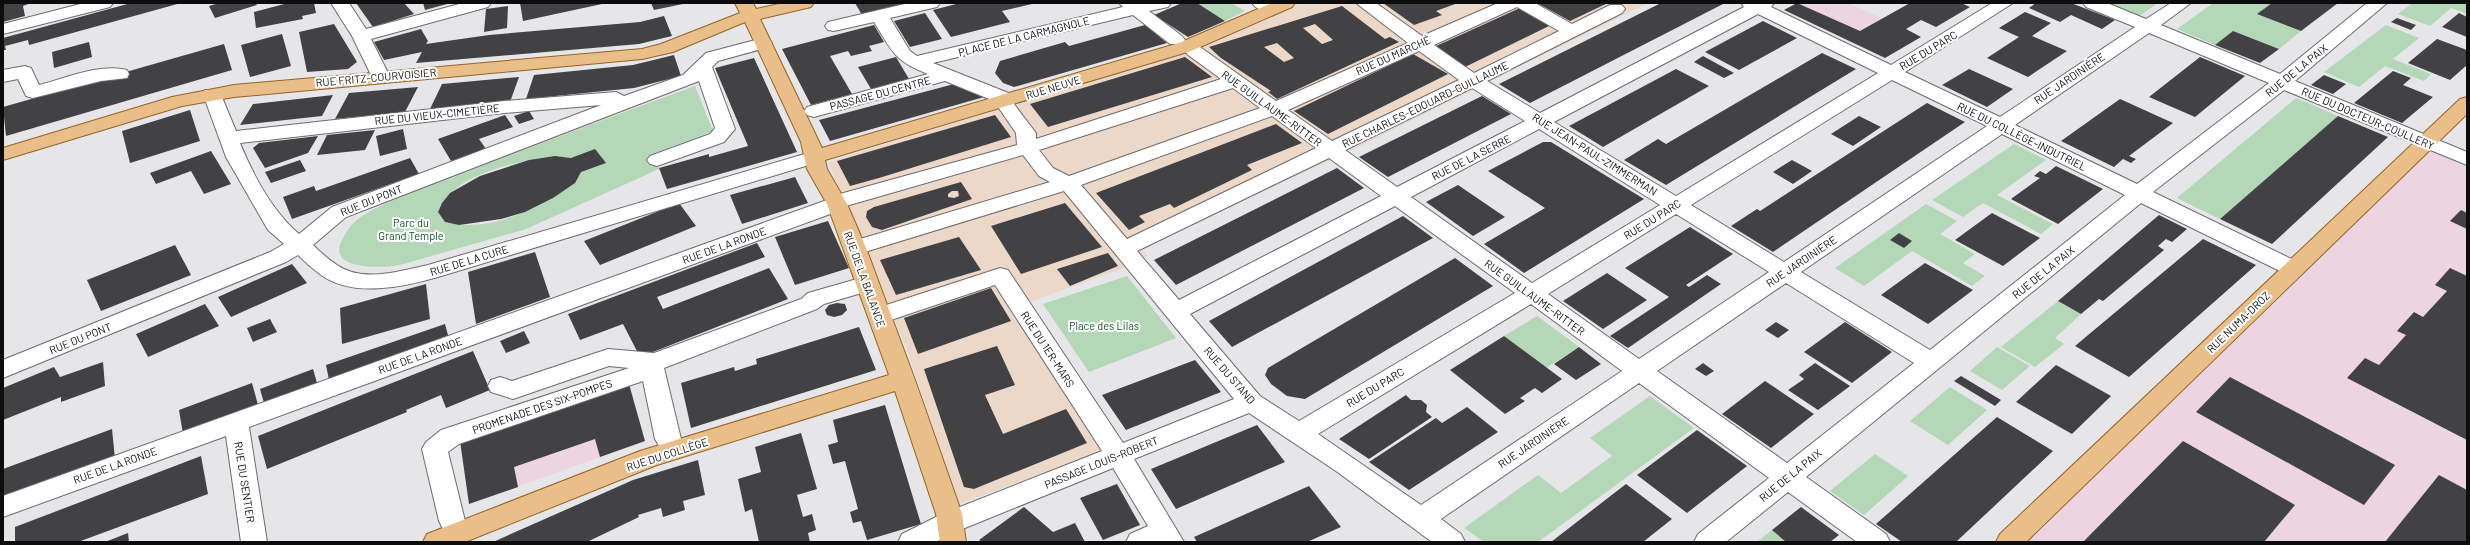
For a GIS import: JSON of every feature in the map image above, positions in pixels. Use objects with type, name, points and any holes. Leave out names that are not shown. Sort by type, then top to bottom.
[{"type":"main road","name":"RUE FRITZ-COURVOISIER","points":[[3,154],[179,102],[212,94],[264,86],[642,54],[667,48],[727,22],[747,9],[805,3]]},
{"type":"main road","name":"RUE NEUVE","points":[[815,157],[1185,47],[1286,3]]},
{"type":"main road","name":"RUE DE LA BALANCE","points":[[747,9],[811,142],[817,169],[836,203],[854,248],[903,380],[952,532]]},
{"type":"main road","name":"RUE NUMA-DROZ","points":[[2009,542],[2467,103]]},
{"type":"main road","name":"RUE DU COLLÈGE","points":[[436,542],[649,458],[903,380]]},
{"type":"street","points":[[3,30],[104,3]]},
{"type":"street","points":[[340,3],[361,36],[381,77]]},
{"type":"street","points":[[361,36],[482,3]]},
{"type":"street","points":[[834,26],[931,3]]},
{"type":"street","name":"PLACE DE LA CARMAGNOLE","points":[[914,62],[1131,6],[1162,3]]},
{"type":"street","name":"RUE JEAN-PAUL-ZIMMERMAN","points":[[1365,3],[1418,44],[1474,80],[1931,362]]},
{"type":"street","name":"RUE DU MARCHÉ","points":[[854,248],[894,231],[970,224],[1075,190],[1280,113],[1418,44],[1512,3]]},
{"type":"street","points":[[1522,3],[1572,31]]},
{"type":"street","name":"RUE DU PARC","points":[[1299,432],[1531,294],[2004,3]]},
{"type":"street","name":"RUE DU DOCTEUR-COULLERY","points":[[2092,3],[2467,159]]},
{"type":"street","name":"RUE JARDINIÈRE","points":[[1421,519],[2182,3]]},
{"type":"street","name":"RUE DE LA PAIX","points":[[1707,542],[2140,194],[2282,82],[2378,3]]},
{"type":"street","name":"RUE DU COLLÈGE-INDUTRIEL","points":[[1758,4],[1999,126],[2294,269]]},
{"type":"street","name":"RUE DE LA SERRE","points":[[1177,311],[1541,121],[1758,4]]},
{"type":"street","points":[[1131,6],[1176,40]]},
{"type":"street","name":"RUE CHARLES-EDOUARD-GUILLAUME","points":[[1124,249],[1474,80],[1616,8]]},
{"type":"street","name":"PASSAGE DU CENTRE","points":[[879,15],[903,54],[914,62],[1006,101]]},
{"type":"street","name":"RUE DU PONT","points":[[3,369],[278,257],[299,245],[339,212],[690,79],[712,57],[763,44]]},
{"type":"street","name":"RUE GUILLAUME-RITTER","points":[[1194,51],[1877,542]]},
{"type":"street","points":[[657,160],[716,138],[725,129],[703,66]]},
{"type":"street","points":[[3,76],[25,72],[33,92],[102,74],[120,74]]},
{"type":"street","name":"PASSAGE DU CENTRE","points":[[814,111],[946,75]]},
{"type":"street","name":"RUE DE LA RONDE","points":[[3,507],[836,203],[877,198],[1026,140],[1235,81]]},
{"type":"street","name":"RUE DE LA CURE","points":[[212,94],[236,157],[275,225],[330,271],[347,279],[371,282],[400,279],[815,157]]},
{"type":"street","name":"RUE DU VIEUX-CIMETIÈRE","points":[[230,138],[496,108],[645,95]]},
{"type":"street","points":[[1006,101],[1026,140],[1046,172],[1075,190]]},
{"type":"street","name":"RUE DU STAND","points":[[1075,190],[1251,402],[1299,432],[1452,542]]},
{"type":"street","name":"RUE DU 1ER-MARS","points":[[879,316],[1000,275],[1118,454],[1167,537],[1139,542]]},
{"type":"street","name":"PROMENADE DES SIX-POMPES","points":[[452,521],[435,449],[450,437],[654,365],[809,304],[816,298],[857,287]]},
{"type":"street","name":"PROMENADE DES SIX-POMPES","points":[[500,386],[513,390],[608,357],[654,365]]},
{"type":"street","points":[[654,365],[668,439]]},
{"type":"street","name":"PASSAGE LOUIS-ROBERT","points":[[911,542],[952,532],[1118,454],[1251,402]]},
{"type":"street","name":"RUE DU SENTIER","points":[[236,421],[254,542]]},
{"type":"shaded area","points":[[1300,3],[1648,3],[1344,154],[1140,247],[1148,256],[1124,268],[1015,307],[1104,451],[959,504],[906,347],[828,162],[1181,52]]},
{"type":"shaded area","points":[[1797,3],[1848,3],[1882,18],[1846,39],[1784,10]]},
{"type":"shaded area","points":[[2426,142],[2467,159],[2467,542],[2008,542]]},
{"type":"shaded area","points":[[629,384],[645,441],[469,504],[460,441]]},
{"type":"green space","points":[[1197,3],[1231,3],[1245,11],[1225,21]]},
{"type":"green space","points":[[2108,3],[2158,3],[2139,16]]},
{"type":"green space","points":[[2213,3],[2272,3],[2257,14],[2301,31],[2279,49],[2233,31],[2215,45],[2177,29]]},
{"type":"green space","points":[[2412,3],[2467,3],[2467,14],[2451,8],[2430,26],[2398,14]]},
{"type":"green space","points":[[2386,25],[2419,38],[2393,59],[2431,74],[2424,81],[2385,66],[2359,87],[2324,72]]},
{"type":"green space","name":"Parc du Grand Temple","points":[[695,86],[713,131],[652,154],[659,169],[526,229],[400,265],[370,267],[349,262],[342,257],[339,250],[342,240],[350,227],[361,217],[386,203]],"holes":[[[555,156],[571,158],[575,183],[546,201],[513,216],[496,222],[462,225],[445,222],[438,212],[445,199],[457,188],[488,172],[540,158]]]},
{"type":"green space","points":[[2296,98],[2338,116],[2220,219],[2177,198]]},
{"type":"green space","points":[[2014,144],[2046,160],[1997,195],[2053,224],[2041,234],[1983,203],[1963,217],[1932,200]]},
{"type":"green space","points":[[1926,204],[1957,221],[1940,234],[1975,254],[1963,263],[1985,276],[1972,286],[1912,251],[1864,286],[1835,268]]},
{"type":"green space","name":"Place des Lilas","points":[[1127,276],[1176,338],[1089,372],[1043,304]]},
{"type":"green space","points":[[2058,301],[2081,314],[2055,338],[2064,344],[2035,367],[2001,347]]},
{"type":"green space","points":[[1537,316],[1579,347],[1546,368],[1504,336]]},
{"type":"green space","points":[[1997,347],[2030,366],[2002,390],[1970,371]]},
{"type":"green space","points":[[1950,387],[1987,410],[1948,445],[1910,421]]},
{"type":"green space","points":[[1650,396],[1694,428],[1538,542],[1484,542],[1464,528],[1538,475],[1561,493],[1612,456],[1590,438]]},
{"type":"green space","points":[[1875,454],[1908,476],[1864,515],[1830,491]]},
{"type":"green space","points":[[1772,530],[1786,542],[1757,542]]},
{"type":"building","points":[[3,3],[31,3],[23,6],[25,16],[3,22]]},
{"type":"building","points":[[131,3],[181,3],[29,45],[28,40],[5,46],[6,50],[3,50],[3,38]]},
{"type":"building","points":[[219,3],[256,3],[257,5],[215,18],[209,6]]},
{"type":"building","points":[[288,3],[314,3],[316,13],[302,16],[303,19],[256,28],[254,12]]},
{"type":"building","points":[[356,3],[404,3],[414,14],[373,27]]},
{"type":"building","points":[[423,3],[451,3],[425,10]]},
{"type":"building","points":[[520,3],[602,3],[602,4],[523,21]]},
{"type":"building","points":[[651,3],[683,3],[683,4],[654,10]]},
{"type":"building","points":[[855,3],[909,3],[909,4],[862,15]]},
{"type":"building","points":[[960,3],[1032,4],[1002,11],[1010,22],[951,37],[933,10]]},
{"type":"building","points":[[1182,3],[1197,3],[1225,21],[1188,37],[1154,15]]},
{"type":"building","points":[[1383,3],[1458,3],[1436,11],[1442,15],[1414,25]]},
{"type":"building","points":[[1537,3],[1608,3],[1570,21]]},
{"type":"building","points":[[1661,3],[1725,3],[1530,103],[1499,84]]},
{"type":"building","points":[[1797,3],[1860,31],[1910,3],[1961,3],[1970,7],[1936,27],[1921,20],[1906,29],[1921,37],[1885,58],[1784,10]]},
{"type":"building","points":[[2036,3],[2071,3],[2115,20],[2102,29],[2071,15],[2060,22],[2029,8]]},
{"type":"building","points":[[2272,3],[2338,3],[2301,31],[2257,14]]},
{"type":"building","points":[[508,6],[507,28],[484,32],[486,9]]},
{"type":"building","points":[[1342,6],[1385,39],[1390,37],[1399,42],[1277,99],[1268,92],[1271,91],[1221,58],[1209,47]],"holes":[[[1315,24],[1333,40],[1322,44],[1303,28]],[[1277,43],[1294,58],[1284,62],[1264,47]]]},
{"type":"building","points":[[1520,8],[1551,25],[1465,67],[1434,47]]},
{"type":"building","points":[[2025,12],[2051,23],[2032,36],[2067,51],[2028,77],[1987,58],[2019,37],[1999,28]]},
{"type":"building","points":[[925,13],[942,39],[910,47],[894,21]]},
{"type":"building","points":[[2459,13],[2467,17],[2467,37],[2442,27]]},
{"type":"building","points":[[664,16],[672,36],[639,44],[416,63],[422,52],[384,60],[374,42],[421,29],[428,41],[426,44],[489,35],[640,22]]},
{"type":"building","points":[[2397,18],[2416,25],[2411,30],[2391,22]]},
{"type":"building","points":[[1763,21],[1797,38],[1739,70],[1705,52]]},
{"type":"building","points":[[334,24],[357,62],[348,69],[307,72],[299,32]]},
{"type":"building","points":[[874,25],[884,42],[869,46],[872,51],[851,56],[848,51],[830,56],[852,94],[811,105],[782,49]]},
{"type":"building","points":[[1145,25],[1167,43],[1014,87],[1003,83],[995,73],[1000,61],[1065,42],[1069,46]]},
{"type":"building","points":[[2233,31],[2279,49],[2260,63],[2215,45]]},
{"type":"building","points":[[282,34],[291,66],[250,77],[241,45]]},
{"type":"building","points":[[2437,39],[2467,50],[2467,65],[2450,80],[2408,63]]},
{"type":"building","points":[[89,42],[92,57],[54,68],[52,52]]},
{"type":"building","points":[[224,44],[232,70],[6,136],[3,107]]},
{"type":"building","points":[[1822,53],[1856,69],[1666,185],[1624,160],[1658,139],[1666,144]]},
{"type":"building","points":[[1413,54],[1448,74],[1328,134],[1294,111]]},
{"type":"building","points":[[674,55],[681,76],[634,88],[526,99],[534,75],[633,65]]},
{"type":"building","points":[[1703,56],[1734,73],[1724,78],[1694,62]]},
{"type":"building","points":[[896,57],[909,79],[871,89],[858,67]]},
{"type":"building","points":[[1185,57],[1212,77],[1048,127],[1030,104]]},
{"type":"building","points":[[2200,57],[2245,76],[2195,117],[2149,97]]},
{"type":"building","points":[[754,58],[797,152],[667,189],[659,168],[709,154],[709,157],[748,146],[715,68]]},
{"type":"building","points":[[1676,69],[1709,86],[1603,147],[1569,126]]},
{"type":"building","points":[[1969,69],[2013,89],[1987,107],[1942,85]]},
{"type":"building","points":[[2393,71],[2411,78],[2403,85],[2433,97],[2402,123],[2354,103]]},
{"type":"building","points":[[2324,75],[2346,84],[2333,94],[2311,85]]},
{"type":"building","points":[[519,77],[510,102],[430,109],[442,84]]},
{"type":"building","points":[[954,84],[984,97],[830,141],[819,120]]},
{"type":"building","points":[[418,87],[405,112],[335,119],[349,93]]},
{"type":"building","points":[[333,95],[322,116],[240,125],[253,104]]},
{"type":"building","points":[[1482,96],[1511,114],[1388,177],[1359,157]]},
{"type":"building","points":[[2120,99],[2173,123],[2129,156],[2136,159],[2131,163],[2123,159],[2114,167],[2061,141]]},
{"type":"building","points":[[1927,103],[1965,122],[1773,252],[1731,226],[1757,209],[1760,211]]},
{"type":"building","points":[[190,110],[200,141],[130,163],[122,131]]},
{"type":"building","points":[[529,111],[534,119],[519,124],[514,116]]},
{"type":"building","points":[[505,115],[513,127],[479,139],[486,149],[451,161],[438,139]]},
{"type":"building","points":[[995,115],[1011,137],[879,178],[850,186],[837,161]]},
{"type":"building","points":[[1859,116],[1881,127],[1853,146],[1831,134]]},
{"type":"building","points":[[2338,116],[2388,137],[2272,244],[2220,219]]},
{"type":"building","points":[[1276,124],[1302,143],[1247,165],[1252,170],[1174,208],[1170,204],[1139,216],[1145,222],[1129,230],[1096,193]]},
{"type":"building","points":[[403,129],[407,149],[380,156],[376,136]]},
{"type":"building","points":[[375,130],[365,150],[317,155],[327,135]]},
{"type":"building","points":[[318,136],[308,153],[265,168],[253,148],[259,143]]},
{"type":"building","points":[[1543,142],[1551,142],[1644,199],[1524,273],[1484,244],[1545,208],[1488,171]]},
{"type":"building","points":[[595,149],[606,163],[581,172],[575,183],[553,198],[525,212],[501,219],[459,225],[445,222],[438,212],[442,203],[450,193],[480,176],[529,160],[555,156],[571,158]]},
{"type":"building","points":[[211,151],[231,184],[204,194],[191,171],[156,184],[150,173]]},
{"type":"building","points":[[410,158],[419,174],[292,219],[283,197],[314,186],[316,191]]},
{"type":"building","points":[[300,160],[306,171],[271,183],[265,172]]},
{"type":"building","points":[[1792,160],[1812,171],[1793,184],[1773,172]]},
{"type":"building","points":[[2056,166],[2103,189],[2058,224],[2011,199],[2040,178],[2034,176],[2040,171],[2046,174]]},
{"type":"building","points":[[1337,168],[1364,188],[1176,285],[1154,260]]},
{"type":"building","points":[[795,177],[808,203],[742,224],[730,195]]},
{"type":"building","points":[[961,182],[972,199],[882,230],[872,227],[866,217],[867,211],[874,207]],"holes":[[[952,191],[958,191],[959,196],[954,198],[948,197],[948,194]]]},
{"type":"building","points":[[1458,185],[1505,217],[1473,236],[1426,202]]},
{"type":"building","points":[[679,203],[696,226],[600,265],[584,241]]},
{"type":"building","points":[[1065,203],[1102,247],[1021,274],[991,226]]},
{"type":"building","points":[[2461,210],[2467,213],[2467,229],[2450,221]]},
{"type":"building","points":[[1992,213],[2040,238],[2003,266],[1955,240]]},
{"type":"building","points":[[2159,215],[2187,229],[2172,242],[2166,239],[2158,246],[2164,250],[2103,301],[2099,299],[2081,314],[2058,301]]},
{"type":"building","points":[[1403,216],[1433,238],[1232,347],[1209,321]]},
{"type":"building","points":[[828,221],[849,268],[795,285],[775,237]]},
{"type":"building","points":[[1690,227],[1733,254],[1686,285],[1689,287],[1707,275],[1721,284],[1628,348],[1610,336],[1669,297],[1625,268]]},
{"type":"building","points":[[1899,233],[1912,241],[1904,248],[1890,240]]},
{"type":"building","points":[[959,237],[981,270],[896,295],[880,260]]},
{"type":"building","points":[[2203,239],[2256,265],[2129,377],[2075,346]]},
{"type":"building","points":[[757,243],[765,257],[657,297],[663,309],[769,268],[788,299],[640,357],[623,324],[580,340],[568,314]]},
{"type":"building","points":[[175,245],[191,275],[101,311],[87,280]]},
{"type":"building","points":[[535,252],[550,297],[476,324],[468,272]]},
{"type":"building","points":[[1108,253],[1118,266],[1070,286],[1057,269]]},
{"type":"building","points":[[1455,258],[1493,286],[1305,399],[1287,396],[1271,384],[1265,375],[1268,368]]},
{"type":"building","points":[[1925,263],[1973,290],[1928,324],[1881,295]]},
{"type":"building","points":[[292,264],[307,283],[231,317],[218,297]]},
{"type":"building","points":[[2450,268],[2467,276],[2467,440],[2347,378],[2365,358],[2379,365],[2406,335],[2397,331],[2414,312],[2423,317],[2447,291],[2435,285]]},
{"type":"building","points":[[1607,273],[1647,300],[1603,329],[1563,301]]},
{"type":"building","points":[[426,284],[430,319],[342,344],[340,308]]},
{"type":"building","points":[[991,288],[1011,321],[918,354],[904,318]]},
{"type":"building","points":[[837,303],[845,304],[847,310],[842,315],[834,317],[827,315],[825,310],[829,305]]},
{"type":"building","points":[[205,304],[219,326],[148,357],[136,334]]},
{"type":"building","points":[[270,319],[277,332],[253,342],[247,328]]},
{"type":"building","points":[[1776,322],[1789,330],[1778,338],[1765,330]]},
{"type":"building","points":[[1845,322],[1892,352],[1852,383],[1804,352]]},
{"type":"building","points":[[445,324],[449,339],[329,380],[326,365]]},
{"type":"building","points":[[859,327],[876,370],[691,428],[681,383],[734,367],[735,371],[757,364],[756,359]]},
{"type":"building","points":[[524,331],[530,343],[506,353],[500,341]]},
{"type":"building","points":[[1504,336],[1562,379],[1542,393],[1535,388],[1520,398],[1525,401],[1505,414],[1450,370]]},
{"type":"building","points":[[997,346],[1015,385],[985,395],[1003,434],[1066,409],[1087,443],[974,489],[964,487],[924,369]]},
{"type":"building","points":[[1579,347],[1601,364],[1576,380],[1554,364]]},
{"type":"building","points":[[473,351],[490,390],[446,408],[441,395],[406,410],[407,412],[267,469],[258,436]]},
{"type":"building","points":[[1195,360],[1221,392],[1126,430],[1102,395]]},
{"type":"building","points":[[103,362],[105,386],[61,402],[61,397],[3,420],[3,388],[54,367],[60,377]]},
{"type":"building","points":[[1703,363],[1714,371],[1706,376],[1695,369]]},
{"type":"building","points":[[1815,363],[1850,386],[1818,410],[1788,390],[1804,379],[1799,375]]},
{"type":"building","points":[[2056,365],[2111,396],[2072,434],[2016,402]]},
{"type":"building","points":[[313,369],[317,383],[264,403],[260,389]]},
{"type":"building","points":[[1961,376],[2001,400],[1995,406],[1954,381]]},
{"type":"building","points":[[2230,377],[2395,465],[2364,505],[2196,412]]},
{"type":"building","points":[[1765,381],[1814,414],[1771,448],[1722,414]]},
{"type":"building","points":[[252,383],[258,405],[183,434],[179,410]]},
{"type":"building","points":[[629,384],[645,441],[600,457],[595,439],[514,467],[518,487],[469,504],[460,441]]},
{"type":"building","points":[[1406,395],[1411,400],[1421,400],[1427,405],[1426,412],[1432,417],[1369,459],[1339,439]]},
{"type":"building","points":[[885,405],[921,524],[867,540],[861,521],[853,523],[850,512],[858,509],[845,461],[833,464],[828,445],[838,442],[833,420]]},
{"type":"building","points":[[1467,407],[1498,432],[1409,490],[1369,462],[1436,418],[1442,423]]},
{"type":"building","points":[[1997,417],[2053,451],[1956,542],[1902,542],[1876,524]]},
{"type":"building","points":[[1257,425],[1285,462],[1176,509],[1151,469]]},
{"type":"building","points":[[112,429],[115,459],[3,501],[3,469]]},
{"type":"building","points":[[1697,430],[1747,466],[1687,513],[1637,475]]},
{"type":"building","points":[[801,433],[817,489],[797,495],[803,517],[812,514],[816,530],[808,533],[810,542],[759,542],[752,509],[745,512],[738,479],[761,472],[755,447]]},
{"type":"building","points":[[2183,441],[2295,505],[2264,542],[2083,542]]},
{"type":"building","points":[[201,456],[208,494],[78,542],[15,542],[15,527]]},
{"type":"building","points":[[698,460],[705,495],[683,501],[685,510],[663,517],[661,508],[638,515],[639,517],[587,542],[493,542],[633,480]]},
{"type":"building","points":[[2439,475],[2467,490],[2467,542],[2385,542]]},
{"type":"building","points":[[1117,484],[1140,525],[1103,540],[1080,498]]},
{"type":"building","points":[[1626,484],[1672,519],[1643,542],[1551,542]]},
{"type":"building","points":[[1309,486],[1341,527],[1307,542],[1197,542],[1194,537]]},
{"type":"building","points":[[1024,507],[1053,532],[1075,523],[1085,542],[982,542],[979,540]]},
{"type":"building","points":[[1801,507],[1839,535],[1830,542],[1786,542],[1772,530]]},
{"type":"building","points":[[128,533],[129,542],[105,542]]}]
